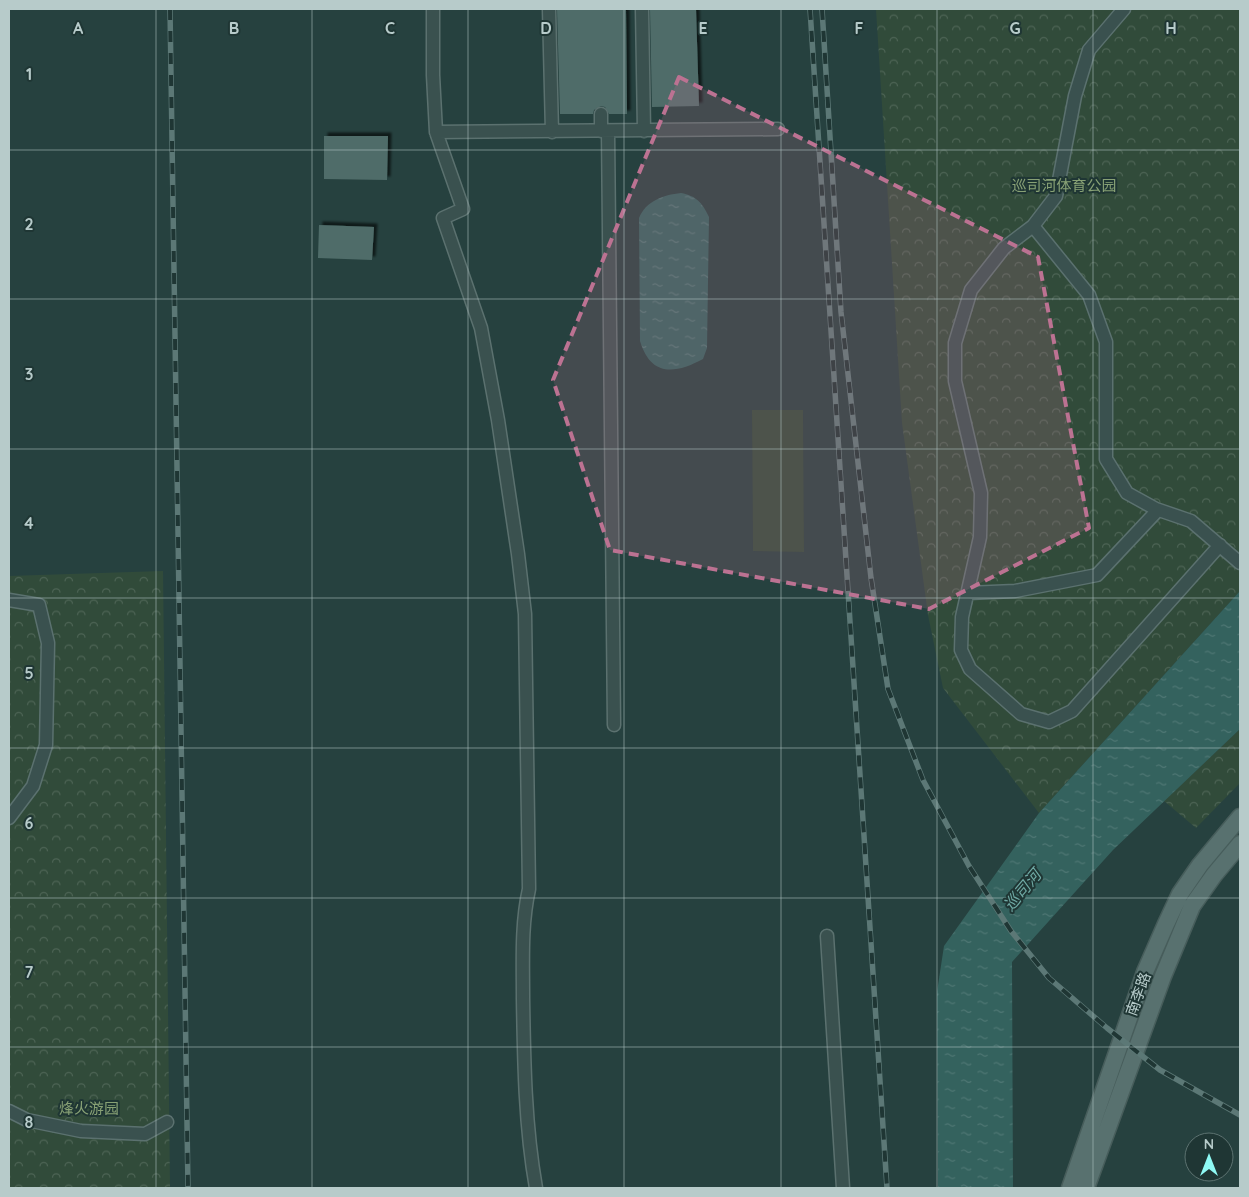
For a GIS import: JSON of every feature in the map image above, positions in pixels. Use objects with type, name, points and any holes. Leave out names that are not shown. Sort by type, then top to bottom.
[{"type":"main road","name":"南李路","points":[[1070,1188],[1145,972],[1166,924],[1180,894],[1200,865],[1240,817]]},
{"type":"main road","name":"南李路","points":[[1086,1188],[1163,976],[1192,906],[1214,875],[1240,844]]},
{"type":"street","points":[[433,9],[433,75],[436,132],[463,209],[443,218],[481,328],[498,420],[525,614],[529,889],[523,921],[524,1067],[530,1158],[536,1188]]},
{"type":"street","points":[[549,9],[552,132]]},
{"type":"street","points":[[642,9],[644,131]]},
{"type":"street","points":[[1124,9],[1089,50],[1075,96],[1056,196],[1033,226],[1004,248],[971,290],[955,343],[954,381],[981,493],[980,537],[962,617],[962,650],[970,669],[1021,714],[1049,722],[1072,711],[1220,545]]},
{"type":"street","points":[[601,114],[604,131],[614,725]]},
{"type":"street","points":[[436,132],[778,129]]},
{"type":"street","points":[[1033,226],[1089,294],[1106,342],[1106,459],[1126,494],[1158,510],[1191,521],[1240,563]]},
{"type":"street","points":[[968,593],[1015,591],[1097,575],[1158,510]]},
{"type":"street","points":[[9,600],[39,605],[48,643],[46,745],[34,786],[9,818]]},
{"type":"street","points":[[828,936],[843,1188]]},
{"type":"street","points":[[9,1111],[27,1120],[81,1131],[145,1134],[167,1122]]},
{"type":"highlighted area","points":[[679,77],[1038,257],[1089,528],[929,609],[610,550],[553,380]]},
{"type":"green space","name":"巡司河体育公园","points":[[876,9],[1240,9],[1240,591],[1039,813],[943,688],[928,615],[902,423]]},
{"type":"green space","points":[[752,410],[803,410],[804,552],[753,551]]},
{"type":"green space","name":"烽火游园","points":[[163,571],[170,1188],[9,1188],[9,576]]},
{"type":"green space","points":[[1240,729],[1240,783],[1196,828],[1164,801]]},
{"type":"water","points":[[681,193],[698,200],[709,217],[707,348],[703,359],[693,364],[683,368],[665,369],[651,361],[640,341],[639,218],[646,207],[656,200],[668,195]]},
{"type":"water","name":"巡司河","points":[[1240,591],[1240,729],[1113,850],[1012,962],[1013,1188],[938,1188],[937,992],[944,946],[1039,813]]},
{"type":"building","points":[[557,9],[626,9],[627,114],[609,114],[605,107],[601,106],[594,110],[593,114],[560,114]]},
{"type":"building","points":[[650,9],[696,9],[699,106],[652,107]]},
{"type":"building","points":[[324,136],[388,136],[387,180],[324,179]]},
{"type":"building","points":[[319,225],[374,227],[372,260],[318,258]]},
{"type":"railway","points":[[170,9],[188,1188]]},
{"type":"railway","points":[[810,9],[887,1188]]},
{"type":"railway","points":[[822,9],[841,312],[871,578],[888,689],[923,780],[969,866],[1011,931],[1049,978],[1160,1070],[1240,1115]]}]
